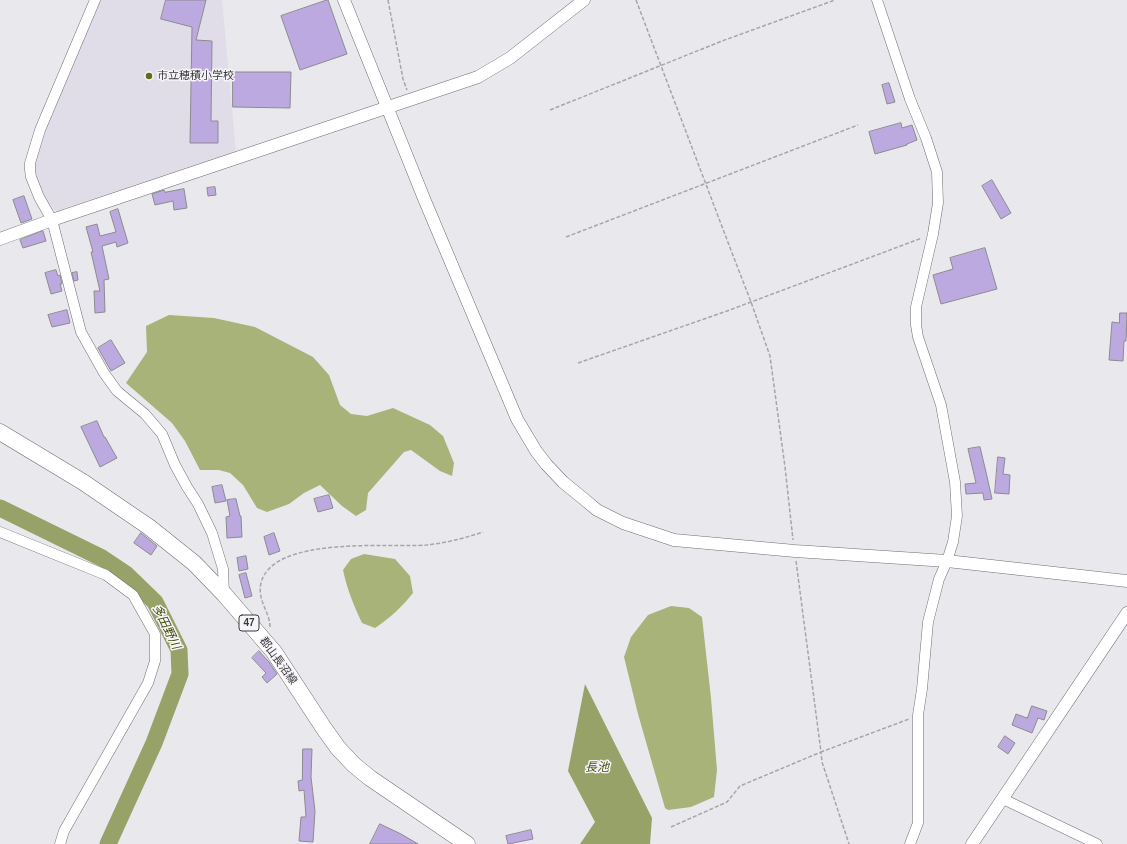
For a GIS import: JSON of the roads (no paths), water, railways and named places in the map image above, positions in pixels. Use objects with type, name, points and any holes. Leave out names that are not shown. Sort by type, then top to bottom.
[{"type":"main road","name":"郡山長沼線","points":[[0,432],[83,482],[149,527],[194,563],[224,594],[274,652],[322,727],[338,748],[354,765],[370,778],[467,844]]},
{"type":"street","points":[[95,0],[40,130],[30,163],[31,177],[39,197],[52,220],[81,332],[104,373],[117,391],[145,414],[162,434],[175,465],[198,504],[212,533],[223,568],[224,594]]},
{"type":"street","points":[[344,0],[425,201],[508,399],[524,431],[546,464],[574,492],[598,510],[635,528],[674,540],[795,551],[947,561],[1127,581]]},
{"type":"street","points":[[0,239],[52,220],[478,77],[510,58],[584,0]]},
{"type":"street","points":[[877,0],[910,99],[926,138],[937,172],[938,203],[933,234],[916,307],[916,325],[918,337],[941,405],[955,482],[957,516],[953,542],[939,579],[928,622],[918,715],[918,823],[910,844]]},
{"type":"street","points":[[0,532],[106,575],[133,595],[155,634],[155,661],[148,683],[64,831],[60,844]]},
{"type":"street","points":[[972,844],[1003,800],[1127,613]]},
{"type":"street","points":[[1003,800],[1097,844]]},
{"type":"water","name":"長池","points":[[585,684],[652,818],[650,844],[580,844],[595,822],[568,771]]},
{"type":"waterway","name":"多田野川","points":[[0,508],[102,558],[126,574],[155,602],[179,650],[180,674],[154,743],[108,844]]},
{"type":"place","name":"市立穂積小学校","points":[[149,76]]}]
